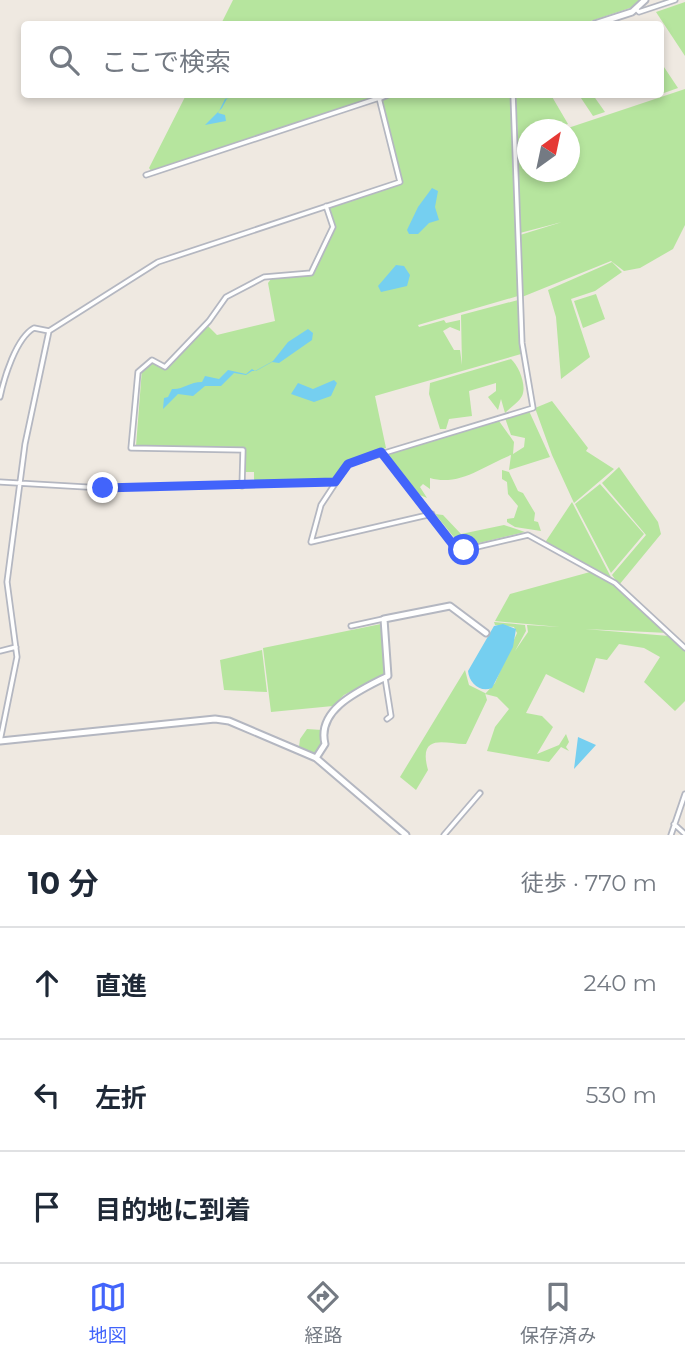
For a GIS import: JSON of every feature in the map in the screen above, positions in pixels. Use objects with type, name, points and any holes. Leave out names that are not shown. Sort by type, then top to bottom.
[{"type":"street","points":[[602,21],[636,9],[645,0]]},
{"type":"street","points":[[636,9],[639,12],[675,0]]},
{"type":"street","points":[[0,397],[6,371],[29,331],[34,328],[48,331],[158,262],[400,182],[379,98],[146,175]]},
{"type":"street","points":[[432,514],[311,542],[319,509],[348,464],[533,408],[522,343],[513,98]]},
{"type":"street","points":[[242,486],[243,450],[131,448],[138,372],[152,360],[165,367],[209,321],[226,297],[264,277],[311,272],[333,227],[326,206]]},
{"type":"street","points":[[48,331],[20,484],[7,582],[17,657],[0,741],[223,720],[316,758],[406,835]]},
{"type":"street","points":[[381,452],[461,551],[528,536],[615,583],[685,648]]},
{"type":"street","points":[[0,482],[103,488],[335,482]]},
{"type":"street","points":[[351,626],[450,606],[486,633]]},
{"type":"street","points":[[316,758],[326,744],[323,735],[338,705],[388,677],[384,619]]},
{"type":"street","points":[[0,651],[16,647]]},
{"type":"street","points":[[385,678],[391,716],[387,719]]},
{"type":"street","points":[[444,835],[480,793]]},
{"type":"street","points":[[671,835],[685,794]]},
{"type":"street","points":[[674,824],[685,834]]},
{"type":"green space","points":[[233,0],[640,0],[633,7],[591,21],[222,21]]},
{"type":"green space","points":[[685,2],[685,56],[664,21],[656,12]]},
{"type":"green space","points":[[664,67],[678,88],[664,93]]},
{"type":"green space","points":[[685,89],[685,225],[673,249],[640,268],[624,271],[611,261],[522,297],[520,235],[562,222],[520,233],[519,182],[580,182],[580,124]]},
{"type":"green space","points":[[184,98],[373,98],[152,172],[149,168]]},
{"type":"green space","points":[[511,98],[518,296],[418,325],[419,327],[444,320],[446,323],[460,320],[460,331],[450,327],[443,331],[454,350],[460,350],[462,365],[461,315],[518,300],[521,354],[375,396],[386,448],[347,463],[334,481],[254,483],[254,472],[244,472],[245,447],[136,446],[142,369],[151,362],[165,369],[207,325],[217,335],[275,321],[268,283],[271,279],[313,274],[335,227],[329,207],[403,182],[383,99]]},
{"type":"green space","points":[[516,98],[553,98],[565,119],[517,119]]},
{"type":"green space","points":[[581,98],[595,98],[605,112],[593,116]]},
{"type":"green space","points":[[612,262],[622,272],[595,291],[571,299],[590,357],[561,379],[556,317],[548,290]]},
{"type":"green space","points":[[596,294],[605,319],[583,328],[574,301]]},
{"type":"green space","points":[[511,359],[519,371],[524,387],[517,403],[505,413],[501,399],[498,410],[488,397],[496,391],[496,383],[469,391],[472,416],[449,419],[446,429],[440,429],[429,394],[430,383]]},
{"type":"green space","points":[[552,401],[588,448],[586,451],[614,469],[574,503],[552,455],[535,408]]},
{"type":"green space","points":[[529,411],[550,457],[509,470],[511,455],[462,477],[451,480],[430,478],[430,489],[423,484],[420,487],[427,498],[420,495],[387,456],[388,452],[499,421],[514,442],[513,454],[524,447],[525,438],[511,435],[505,418]]},
{"type":"green space","points":[[619,467],[658,522],[661,534],[619,585],[612,575],[646,535],[602,483]]},
{"type":"green space","points":[[502,470],[509,472],[518,491],[523,493],[535,513],[534,521],[538,522],[541,531],[515,527],[507,522],[507,519],[514,518],[518,506],[508,494],[507,482],[502,479]]},
{"type":"green space","points":[[600,484],[644,534],[611,573],[575,504]]},
{"type":"green space","points":[[572,502],[613,581],[544,544]]},
{"type":"green space","points":[[435,514],[443,515],[461,534],[504,525],[525,532],[462,547]]},
{"type":"green space","points":[[590,572],[615,584],[668,633],[585,629],[669,636],[685,650],[685,701],[675,711],[644,682],[660,657],[644,648],[619,644],[607,660],[596,658],[584,693],[546,674],[526,713],[542,716],[553,727],[537,754],[559,745],[566,734],[569,742],[566,747],[569,751],[561,747],[549,762],[487,751],[495,727],[509,709],[497,697],[485,694],[495,683],[517,633],[514,627],[495,625],[494,622],[525,625],[526,631],[515,651],[528,632],[527,625],[560,627],[495,621],[510,594]]},
{"type":"green space","points":[[381,624],[385,674],[344,695],[333,706],[271,712],[263,648]]},
{"type":"green space","points":[[262,650],[267,692],[224,690],[220,660]]},
{"type":"green space","points":[[465,670],[469,685],[485,693],[487,700],[466,744],[443,742],[430,745],[426,758],[428,770],[416,790],[400,777]]},
{"type":"green space","points":[[307,729],[322,730],[322,744],[314,755],[299,747],[300,739]]},
{"type":"water","points":[[219,111],[218,113],[225,115],[226,121],[205,125]]},
{"type":"water","points":[[432,188],[438,191],[435,207],[439,220],[429,223],[418,234],[409,234],[407,230],[418,207]]},
{"type":"water","points":[[396,265],[404,266],[410,275],[407,286],[381,292],[378,286]]},
{"type":"water","points":[[308,329],[313,333],[312,340],[279,363],[272,362],[255,371],[273,361],[288,342]]},
{"type":"water","points":[[252,369],[255,371],[246,375],[234,373],[221,386],[205,386],[193,396],[178,394],[163,409],[164,398],[168,397],[172,389],[202,382],[205,376],[219,379],[228,370],[246,374]]},
{"type":"water","points":[[334,380],[337,383],[331,396],[314,402],[291,394],[298,383],[313,389]]},
{"type":"water","points":[[503,624],[516,629],[513,647],[492,688],[479,688],[470,679],[468,671],[494,626]]},
{"type":"water","points":[[578,737],[596,745],[574,769]]},
{"type":"route","points":[[103,488],[335,482],[348,464],[381,452],[432,514],[454,546],[464,550]]}]
